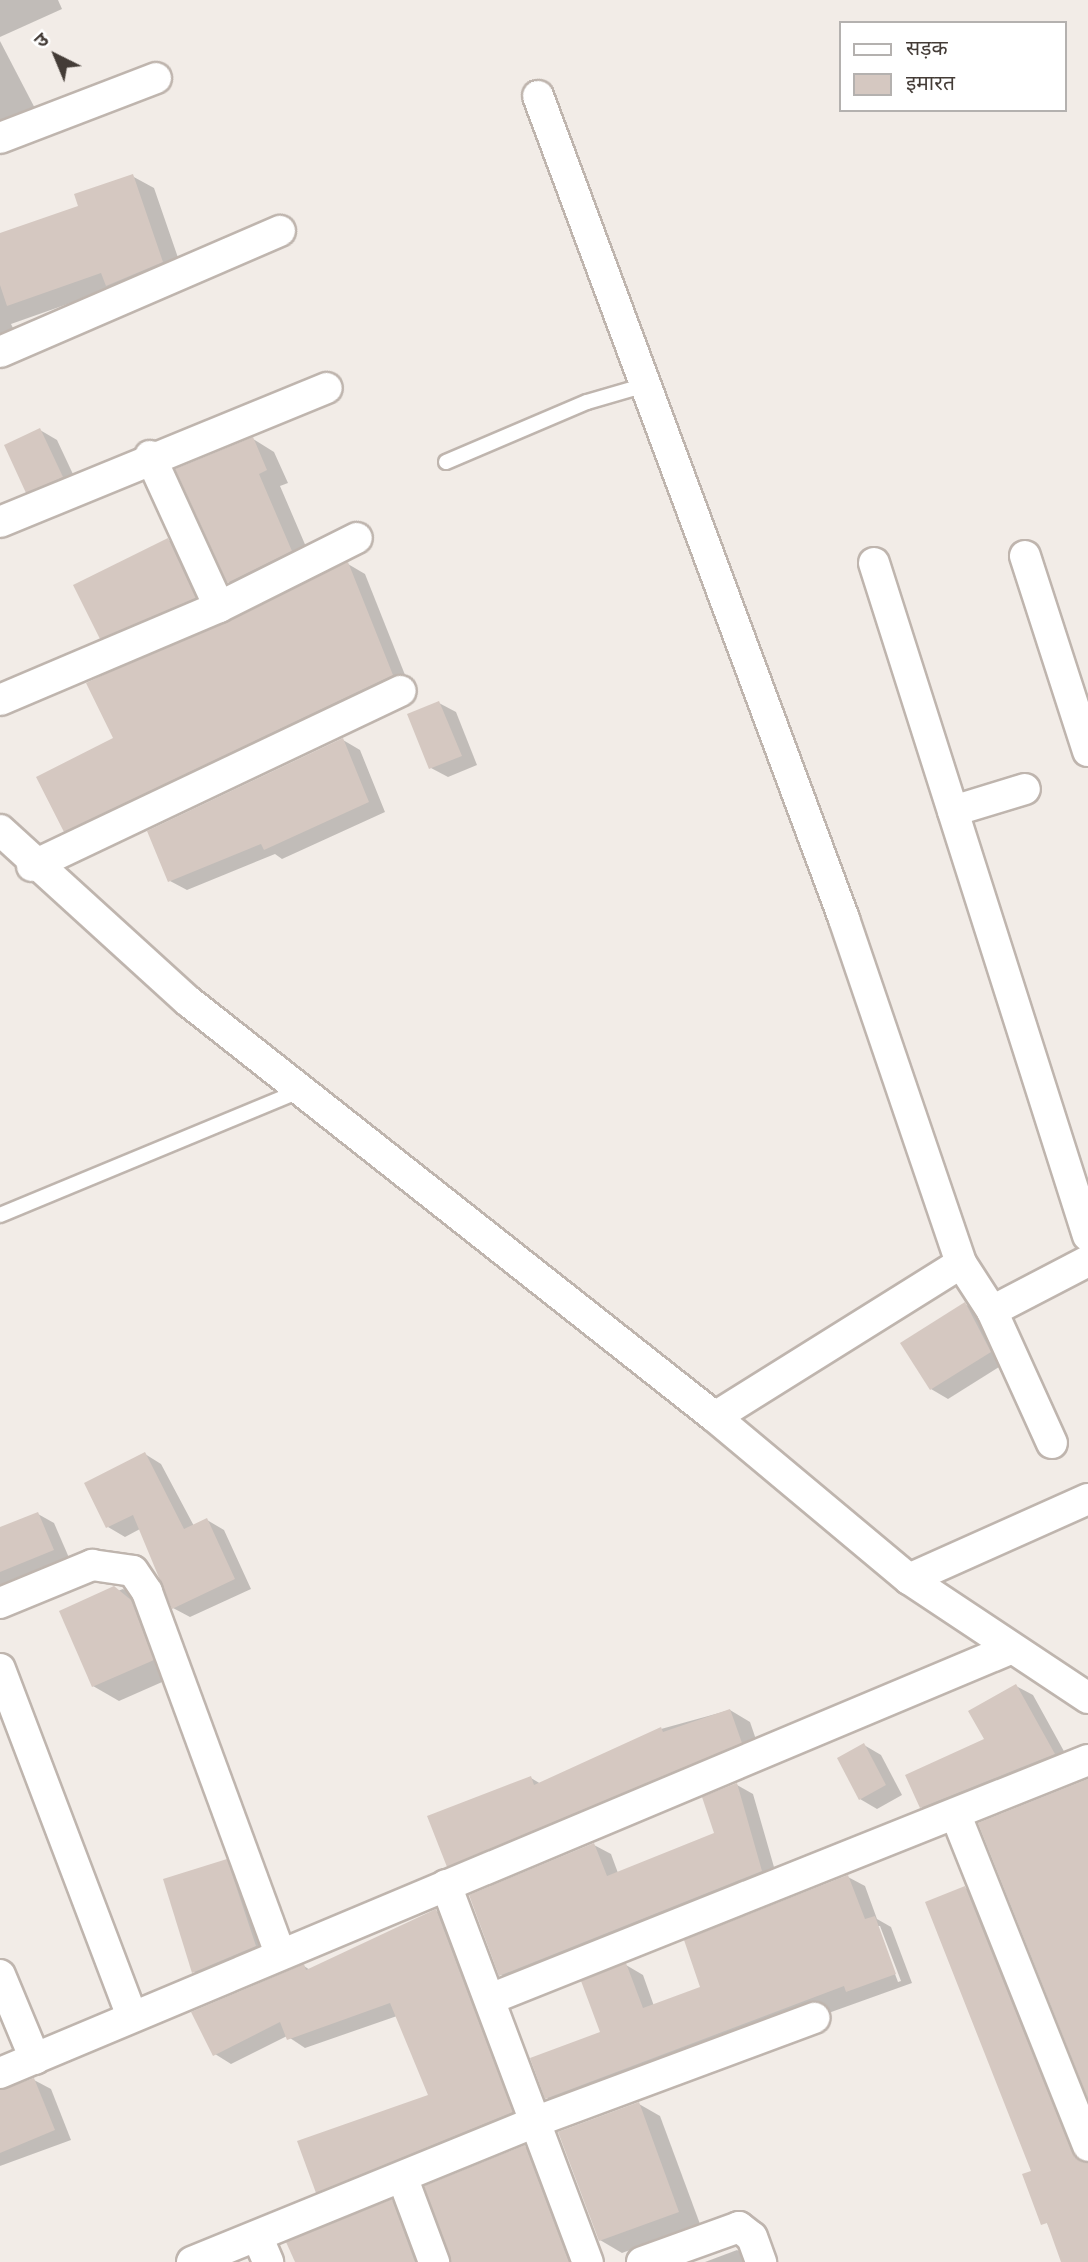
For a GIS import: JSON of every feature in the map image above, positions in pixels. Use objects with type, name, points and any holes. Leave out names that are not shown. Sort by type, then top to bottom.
[{"type":"street","points":[[0,138],[156,78]]},
{"type":"street","points":[[538,96],[844,919],[961,1263],[992,1311],[1052,1443]]},
{"type":"street","points":[[0,352],[280,232]]},
{"type":"street","points":[[0,522],[150,456],[327,388]]},
{"type":"street","points":[[150,456],[219,607]]},
{"type":"street","points":[[0,701],[219,607],[357,538]]},
{"type":"street","points":[[1024,556],[1088,751]]},
{"type":"street","points":[[874,563],[1088,1236]]},
{"type":"street","points":[[32,866],[401,691]]},
{"type":"street","points":[[953,811],[1026,789]]},
{"type":"street","points":[[0,830],[32,866],[299,1091],[715,1417],[909,1579],[1010,1649],[1088,1698]]},
{"type":"street","points":[[992,1311],[1088,1261]]},
{"type":"street","points":[[715,1417],[961,1263]]},
{"type":"street","points":[[909,1579],[1088,1499]]},
{"type":"street","points":[[0,1604],[92,1565],[133,1571],[147,1592],[280,1953]]},
{"type":"street","points":[[0,2073],[280,1953],[1010,1649]]},
{"type":"street","points":[[0,1669],[132,2017]]},
{"type":"street","points":[[490,1999],[957,1818],[1088,1760]]},
{"type":"street","points":[[957,1818],[1088,2146]]},
{"type":"street","points":[[446,1885],[537,2122],[587,2262]]},
{"type":"street","points":[[0,1975],[35,2059]]},
{"type":"street","points":[[192,2262],[263,2250],[403,2179],[537,2122],[814,2018]]},
{"type":"street","points":[[403,2179],[434,2262]]},
{"type":"street","points":[[642,2262],[739,2227],[752,2237],[761,2262]]},
{"type":"lane","points":[[446,462],[587,402],[645,385]]},
{"type":"lane","points":[[0,1215],[299,1091]]},
{"type":"building","points":[[133,174],[163,262],[106,286],[101,273],[7,306],[0,285],[0,233],[78,206],[74,194]]},
{"type":"building","points":[[40,428],[63,477],[26,493],[4,445]]},
{"type":"building","points":[[253,437],[267,470],[259,474],[292,551],[227,583],[175,469]]},
{"type":"building","points":[[168,538],[196,598],[100,639],[73,585]]},
{"type":"building","points":[[348,562],[393,675],[64,832],[36,777],[113,738],[86,683]]},
{"type":"building","points":[[439,701],[462,756],[429,769],[407,714]]},
{"type":"building","points":[[343,738],[369,802],[264,850],[261,844],[168,882],[147,831]]},
{"type":"building","points":[[965,1302],[991,1352],[930,1390],[900,1343]]},
{"type":"building","points":[[145,1452],[184,1529],[207,1518],[235,1579],[172,1609],[133,1515],[106,1528],[84,1483]]},
{"type":"building","points":[[38,1512],[54,1550],[0,1572],[0,1527]]},
{"type":"building","points":[[114,1586],[131,1600],[154,1660],[92,1687],[59,1611]]},
{"type":"building","points":[[1016,1684],[1055,1754],[920,1808],[905,1775],[984,1739],[968,1711]]},
{"type":"building","points":[[730,1709],[742,1743],[447,1867],[427,1816],[531,1776],[534,1785],[661,1727],[663,1732]]},
{"type":"building","points":[[864,1743],[886,1785],[859,1800],[837,1758]]},
{"type":"building","points":[[1088,1779],[1088,2099],[978,1823]]},
{"type":"building","points":[[737,1783],[762,1871],[499,1976],[469,1895],[594,1843],[607,1876],[714,1833],[702,1797]]},
{"type":"building","points":[[227,1859],[256,1946],[192,1973],[163,1879]]},
{"type":"building","points":[[848,1875],[865,1919],[875,1916],[896,1974],[846,1992],[844,1986],[545,2099],[530,2058],[600,2032],[581,1981],[626,1963],[643,2008],[700,1987],[684,1940]]},
{"type":"building","points":[[965,1886],[1072,2152],[1088,2163],[1088,2262],[1061,2262],[1047,2223],[1041,2225],[1022,2174],[1031,2171],[925,1902]]},
{"type":"building","points":[[436,1909],[513,2112],[316,2193],[297,2141],[428,2095],[390,2003],[287,2040],[280,2022],[213,2056],[191,2012],[304,1964],[306,1970]]},
{"type":"building","points":[[34,2078],[55,2130],[0,2153],[0,2090]]},
{"type":"building","points":[[639,2102],[679,2212],[599,2241],[558,2132]]},
{"type":"building","points":[[525,2145],[569,2262],[451,2262],[424,2186]]},
{"type":"building","points":[[392,2199],[415,2262],[295,2262],[286,2242]]}]
